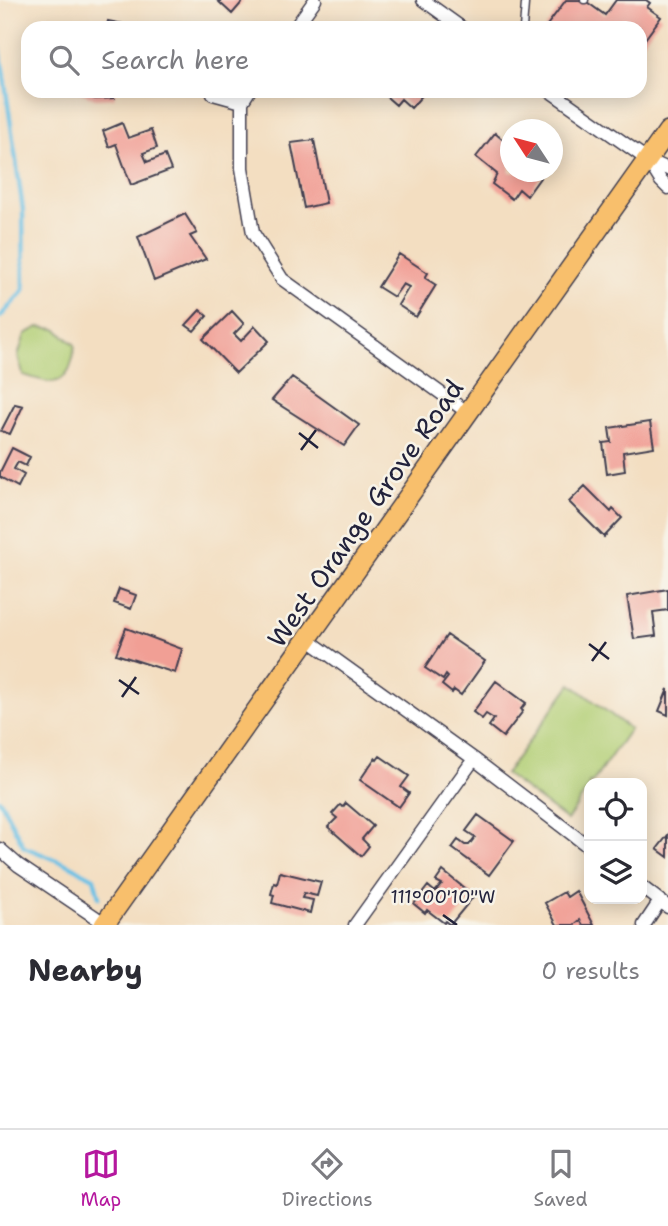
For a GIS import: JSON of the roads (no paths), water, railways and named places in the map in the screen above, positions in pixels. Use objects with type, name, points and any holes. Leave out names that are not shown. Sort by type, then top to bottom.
[{"type":"main road","name":"West Orange Grove Road","points":[[106,925],[668,131]]},
{"type":"street","points":[[300,21],[315,0]]},
{"type":"street","points":[[423,0],[452,21]]},
{"type":"street","points":[[246,98],[242,168],[253,233],[282,279],[467,412]]},
{"type":"street","points":[[560,98],[648,160],[668,169]]},
{"type":"street","points":[[648,160],[668,188]]},
{"type":"street","points":[[307,639],[584,843]]},
{"type":"street","points":[[355,925],[474,760]]},
{"type":"street","points":[[0,849],[18,865],[106,925]]},
{"type":"street","points":[[644,925],[664,904],[647,891]]},
{"type":"lane","points":[[524,21],[525,4]]},
{"type":"waterway","points":[[0,48],[23,210],[24,290],[0,317]]},
{"type":"waterway","points":[[0,800],[24,847],[94,878],[99,897]]}]
